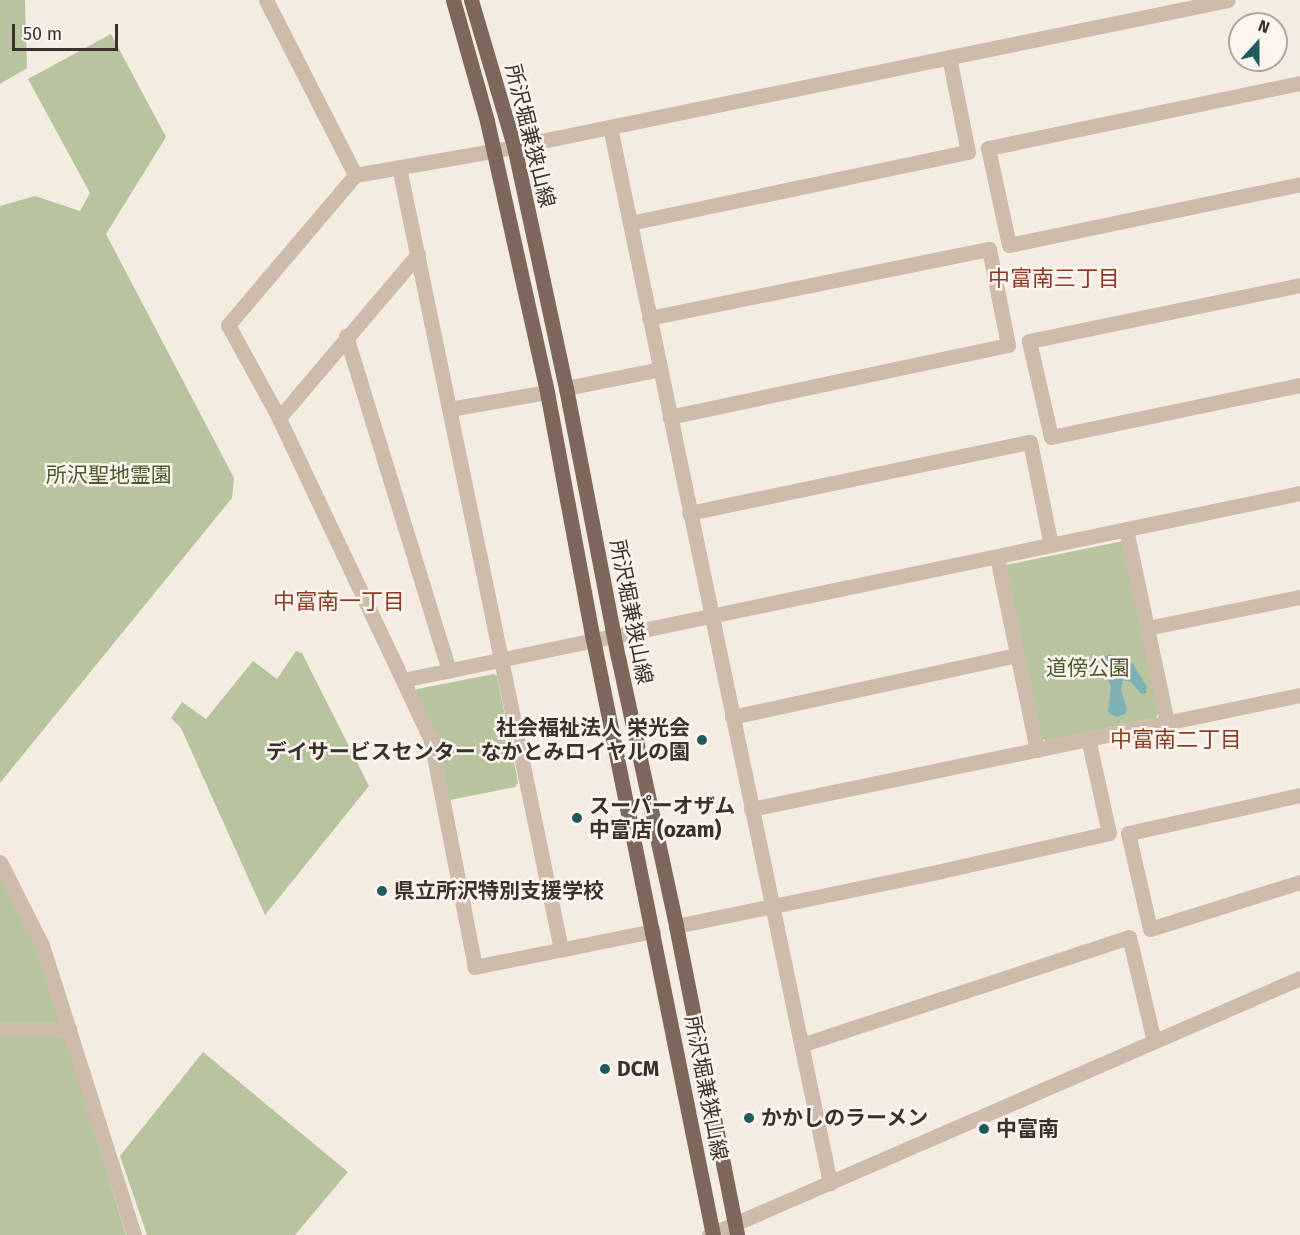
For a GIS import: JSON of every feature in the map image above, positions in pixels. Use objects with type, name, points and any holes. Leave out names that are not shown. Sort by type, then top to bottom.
[{"type":"main road","name":"所沢堀兼狭山線","points":[[453,0],[493,150],[547,392],[593,639],[712,1234]]},
{"type":"main road","name":"所沢堀兼狭山線","points":[[471,0],[514,146],[567,388],[614,635],[676,926],[736,1229]]},
{"type":"street","points":[[266,0],[355,175]]},
{"type":"street","points":[[653,931],[476,967],[431,740],[279,418],[228,325],[355,175],[610,127],[1228,0]]},
{"type":"street","points":[[630,223],[968,152],[948,57]]},
{"type":"street","points":[[1300,83],[988,148],[1009,245],[1300,184]]},
{"type":"street","points":[[610,127],[830,1183]]},
{"type":"street","points":[[399,167],[561,949]]},
{"type":"street","points":[[649,318],[989,249],[1008,345],[670,417]]},
{"type":"street","points":[[279,418],[346,336],[418,254]]},
{"type":"street","points":[[1300,285],[1029,341],[1051,437],[1300,386]]},
{"type":"street","points":[[346,336],[449,670]]},
{"type":"street","points":[[567,388],[660,369]]},
{"type":"street","points":[[449,409],[547,392]]},
{"type":"street","points":[[689,513],[1029,442],[1051,545]]},
{"type":"street","points":[[403,680],[1300,493]]},
{"type":"street","points":[[1126,529],[1167,722]]},
{"type":"street","points":[[997,556],[1037,750]]},
{"type":"street","points":[[1147,628],[1300,597]]},
{"type":"street","points":[[732,717],[1017,655]]},
{"type":"street","points":[[751,809],[1300,695]]},
{"type":"street","points":[[676,926],[1109,832],[1088,738]]},
{"type":"street","points":[[1300,795],[1128,832],[1149,929],[1300,882]]},
{"type":"street","points":[[0,862],[42,945],[134,1235]]},
{"type":"street","points":[[801,1045],[1130,937],[1154,1041]]},
{"type":"street","points":[[712,1234],[736,1229],[830,1183],[1300,978]]},
{"type":"street","points":[[0,1029],[69,1029]]},
{"type":"green space","points":[[0,0],[25,0],[27,68],[0,84]]},
{"type":"green space","name":"所沢聖地霊園","points":[[111,34],[166,137],[106,234],[234,478],[232,498],[0,783],[0,206],[35,196],[80,211],[90,193],[28,79]]},
{"type":"green space","name":"道傍公園","points":[[1123,541],[1159,712],[1156,718],[1046,741],[1040,738],[1006,565]]},
{"type":"green space","points":[[296,651],[302,653],[369,786],[265,915],[181,728],[171,718],[182,702],[206,719],[253,661],[277,679]]},
{"type":"green space","points":[[494,674],[497,676],[518,782],[515,787],[450,800],[414,694],[417,689]]},
{"type":"green space","points":[[0,872],[33,930],[126,1235],[0,1235]]},
{"type":"green space","points":[[203,1052],[348,1172],[295,1235],[147,1235],[120,1156]]},
{"type":"water","points":[[1109,654],[1133,664],[1147,687],[1146,693],[1141,694],[1131,682],[1123,680],[1121,690],[1127,709],[1125,714],[1116,717],[1108,712],[1111,687],[1102,664],[1103,658]]},
{"type":"place","name":"社会福祉法人 栄光会 デイサービスセンター なかとみロイヤルの園","points":[[702,740]]},
{"type":"place","name":"スーパーオザム 中富店 (ozam)","points":[[577,818]]},
{"type":"place","name":"県立所沢特別支援学校","points":[[382,891]]},
{"type":"place","name":"DCM","points":[[605,1069]]},
{"type":"place","name":"かかしのラーメン","points":[[749,1118]]},
{"type":"place","name":"中富南","points":[[984,1129]]},
{"type":"district","name":"中富南三丁目","points":[[1054,279]]},
{"type":"district","name":"中富南一丁目","points":[[339,602]]},
{"type":"district","name":"中富南二丁目","points":[[1176,740]]}]
